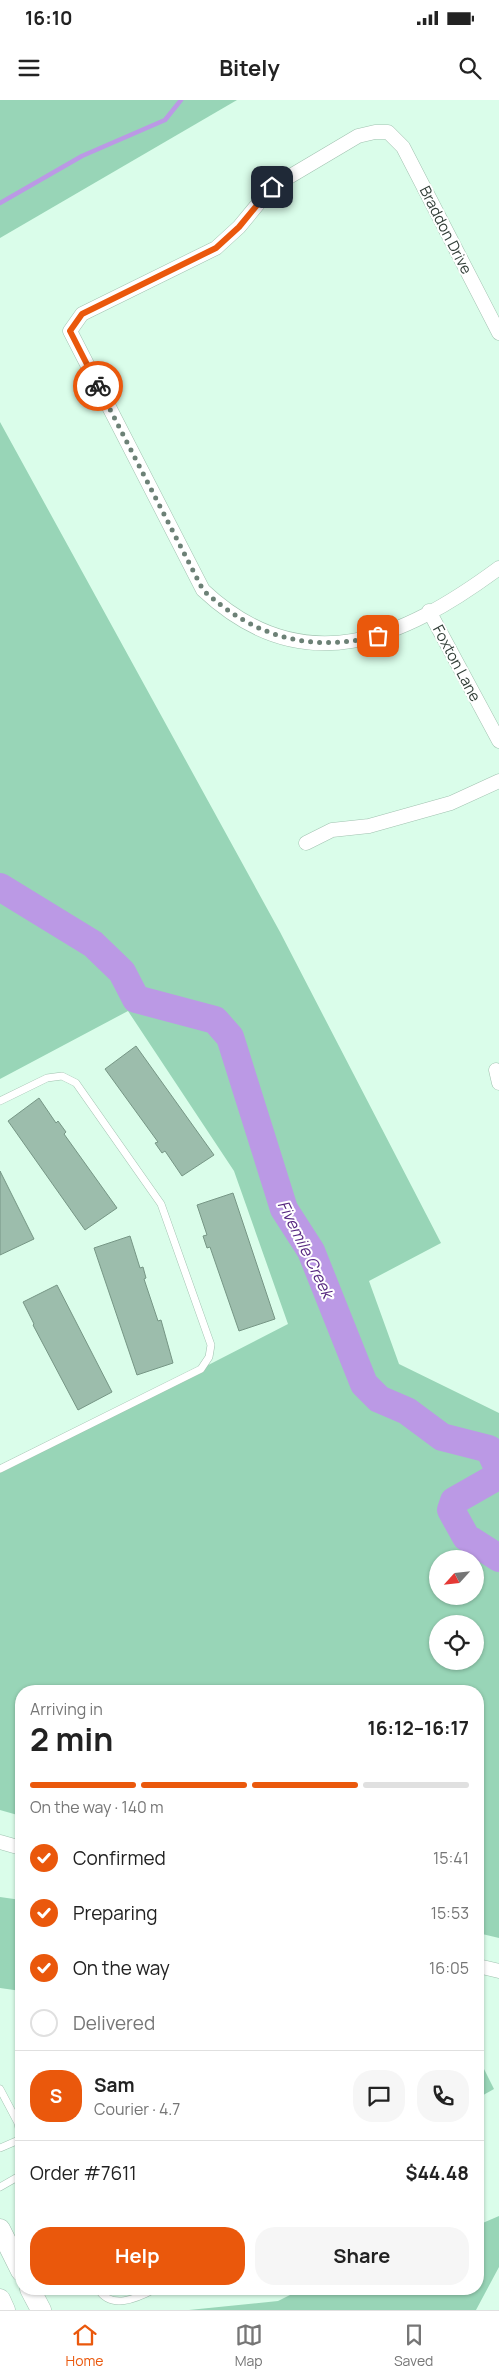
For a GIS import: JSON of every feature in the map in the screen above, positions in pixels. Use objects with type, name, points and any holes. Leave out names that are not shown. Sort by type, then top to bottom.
[{"type":"main road","points":[[0,2229],[15,2259]]},
{"type":"main road","points":[[33,2295],[41,2310]]},
{"type":"main road","points":[[0,2300],[5,2310]]},
{"type":"street","name":"Braddon Drive","points":[[429,612],[413,622],[378,636],[359,641],[320,643],[301,642],[265,632],[248,624],[217,603],[203,590],[70,331],[82,314],[216,248],[239,227],[272,187],[358,136],[375,132],[388,132],[403,146],[499,333]]},
{"type":"street","points":[[429,612],[472,588],[499,568]]},
{"type":"street","name":"Foxton Lane","points":[[429,612],[499,741]]},
{"type":"street","points":[[306,843],[332,830],[369,826],[451,803],[499,782]]},
{"type":"street","points":[[0,1842],[15,1846]]},
{"type":"street","points":[[484,1967],[499,1971]]},
{"type":"lane","points":[[0,1100],[47,1078],[62,1076],[76,1083],[161,1204],[211,1345],[209,1357],[201,1369],[0,1469]]},
{"type":"lane","points":[[0,2089],[15,2117]]},
{"type":"lane","points":[[0,2148],[15,2142]]},
{"type":"lane","points":[[0,2187],[15,2178]]},
{"type":"lane","points":[[103,2295],[108,2301],[117,2304],[127,2303],[143,2295]]},
{"type":"green space","points":[[0,100],[237,100],[0,238]]},
{"type":"green space","points":[[0,422],[280,932],[441,1243],[369,1281],[399,1364],[499,1413],[499,1938],[484,1934],[484,1685],[15,1685],[15,1814],[0,1810],[0,1472],[288,1324],[234,1171],[128,1011],[0,1079]]},
{"type":"green space","points":[[0,1897],[15,1899],[15,1990],[0,1988]]},
{"type":"green space","points":[[484,2069],[494,2089],[484,2095]]},
{"type":"green space","points":[[499,2216],[499,2267],[476,2310],[189,2310],[278,2301],[290,2295],[484,2295],[484,2222]]},
{"type":"building","points":[[136,1046],[214,1155],[182,1176],[165,1151],[162,1153],[155,1143],[158,1142],[105,1069]]},
{"type":"building","points":[[39,1098],[56,1123],[58,1121],[66,1132],[64,1134],[117,1208],[85,1230],[8,1121]]},
{"type":"building","points":[[0,1171],[34,1239],[0,1255]]},
{"type":"building","points":[[233,1193],[275,1319],[239,1331],[210,1247],[207,1248],[203,1236],[207,1235],[197,1205]]},
{"type":"building","points":[[130,1236],[140,1268],[143,1267],[146,1278],[144,1279],[158,1321],[161,1320],[173,1363],[137,1375],[94,1248]]},
{"type":"building","points":[[57,1285],[112,1392],[78,1410],[33,1325],[23,1302]]},
{"type":"waterway","points":[[0,203],[82,156],[165,120],[181,100]]},
{"type":"waterway","name":"Fivemile Creek","points":[[0,887],[93,944],[122,972],[136,999],[215,1020],[230,1037],[284,1209],[311,1251],[364,1384],[379,1399],[407,1411],[442,1437],[489,1449],[497,1466],[498,1476],[454,1501],[451,1510],[466,1537],[499,1558]]},
{"type":"way so far","points":[[98,386],[203,590],[217,603],[248,624],[265,632],[301,642],[340,643],[378,636]]},
{"type":"route","points":[[98,386],[70,331],[82,314],[216,248],[239,227],[272,187]]}]
